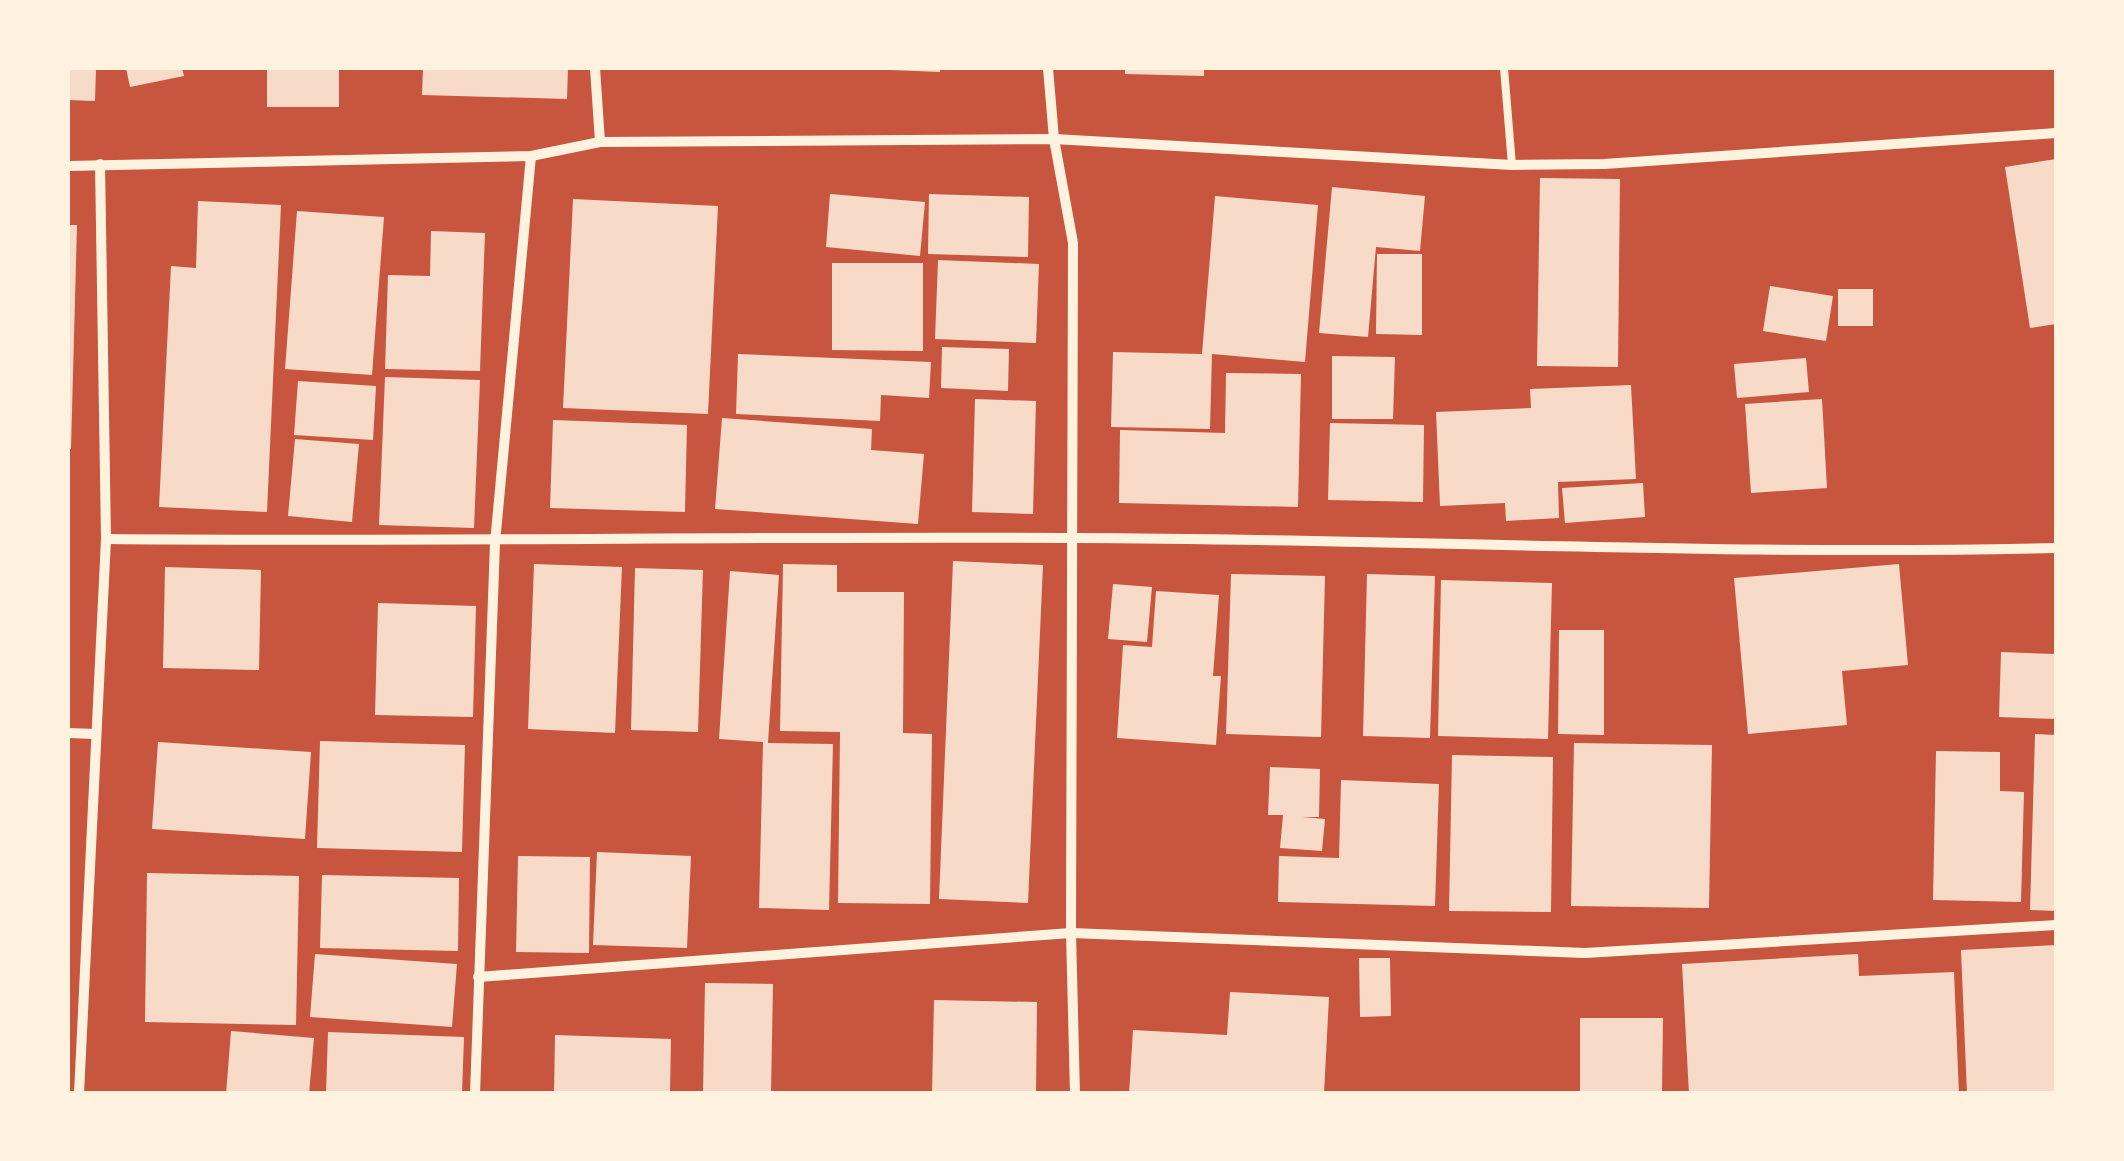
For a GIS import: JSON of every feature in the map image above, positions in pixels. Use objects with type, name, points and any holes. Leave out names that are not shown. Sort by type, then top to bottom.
[{"type":"street","points":[[595,68],[600,142]]},
{"type":"street","points":[[1048,68],[1054,139],[1074,243],[1070,933],[1075,1094]]},
{"type":"street","points":[[68,166],[531,156],[600,142],[1054,139],[1512,165],[1604,164],[2056,134]]},
{"type":"street","points":[[475,1094],[495,543],[531,156]]},
{"type":"street","points":[[79,1094],[106,539],[100,164]]},
{"type":"street","points":[[106,539],[495,543],[1074,538],[1826,554],[2056,548]]},
{"type":"street","points":[[68,733],[95,734]]},
{"type":"street","points":[[478,977],[1070,933],[1584,953],[2056,926]]},
{"type":"lane","points":[[1504,68],[1512,165]]},
{"type":"building","points":[[68,68],[96,68],[95,101],[68,100]]},
{"type":"building","points":[[126,68],[182,68],[184,76],[130,87]]},
{"type":"building","points":[[267,68],[339,68],[339,107],[267,107]]},
{"type":"building","points":[[423,68],[568,68],[567,99],[422,95]]},
{"type":"building","points":[[840,68],[940,68],[940,72]]},
{"type":"building","points":[[1125,68],[1204,68],[1204,76],[1125,74]]},
{"type":"building","points":[[2056,159],[2056,324],[2030,328],[2005,167]]},
{"type":"building","points":[[1540,178],[1620,179],[1618,367],[1537,366]]},
{"type":"building","points":[[1332,187],[1425,196],[1420,251],[1376,247],[1368,337],[1319,333]]},
{"type":"building","points":[[830,194],[925,202],[920,256],[826,247]]},
{"type":"building","points":[[929,194],[1029,197],[1028,257],[928,254]]},
{"type":"building","points":[[1215,196],[1318,205],[1305,362],[1212,354],[1210,429],[1111,427],[1113,352],[1202,354]]},
{"type":"building","points":[[573,199],[718,206],[708,414],[563,408]]},
{"type":"building","points":[[198,201],[281,205],[267,512],[159,507],[171,266],[196,268]]},
{"type":"building","points":[[297,211],[384,217],[372,375],[285,369]]},
{"type":"building","points":[[68,225],[77,225],[71,449],[68,449]]},
{"type":"building","points":[[431,231],[485,233],[480,371],[385,369],[388,275],[430,276]]},
{"type":"building","points":[[1377,254],[1422,254],[1422,335],[1376,334]]},
{"type":"building","points":[[938,260],[1039,264],[1036,343],[935,339]]},
{"type":"building","points":[[832,263],[923,263],[923,351],[832,350]]},
{"type":"building","points":[[1770,286],[1833,296],[1826,341],[1763,331]]},
{"type":"building","points":[[1838,289],[1873,289],[1873,326],[1838,326]]},
{"type":"building","points":[[942,347],[1009,349],[1008,391],[941,388]]},
{"type":"building","points":[[738,354],[931,362],[929,398],[881,395],[880,421],[736,414]]},
{"type":"building","points":[[1332,356],[1395,357],[1393,419],[1332,419]]},
{"type":"building","points":[[1806,358],[1809,392],[1737,398],[1734,364]]},
{"type":"building","points":[[1226,373],[1301,374],[1298,507],[1119,503],[1120,430],[1225,433]]},
{"type":"building","points":[[385,377],[480,380],[474,528],[379,525]]},
{"type":"building","points":[[298,381],[376,386],[373,440],[294,435]]},
{"type":"building","points":[[1631,385],[1636,479],[1558,482],[1559,518],[1506,521],[1505,503],[1440,506],[1436,412],[1531,408],[1530,389]]},
{"type":"building","points":[[975,399],[1036,401],[1033,514],[972,512]]},
{"type":"building","points":[[1822,399],[1827,488],[1751,493],[1745,404]]},
{"type":"building","points":[[722,418],[872,429],[871,450],[924,454],[918,524],[715,509]]},
{"type":"building","points":[[553,420],[687,425],[685,512],[550,508]]},
{"type":"building","points":[[1330,423],[1424,425],[1423,502],[1328,500]]},
{"type":"building","points":[[295,439],[359,444],[352,522],[288,516]]},
{"type":"building","points":[[1643,483],[1645,517],[1565,523],[1562,488]]},
{"type":"building","points":[[953,561],[1043,565],[1028,903],[939,899]]},
{"type":"building","points":[[534,564],[622,567],[615,733],[528,729]]},
{"type":"building","points":[[783,564],[837,565],[837,592],[904,592],[903,733],[932,734],[930,904],[838,903],[840,732],[780,731]]},
{"type":"building","points":[[1899,564],[1908,665],[1842,671],[1847,725],[1748,734],[1734,578]]},
{"type":"building","points":[[165,567],[261,570],[259,670],[163,668]]},
{"type":"building","points":[[635,568],[703,570],[698,732],[631,730]]},
{"type":"building","points":[[730,571],[779,575],[768,743],[833,744],[829,910],[759,908],[763,742],[719,739]]},
{"type":"building","points":[[1231,574],[1325,576],[1321,737],[1226,734]]},
{"type":"building","points":[[1367,574],[1435,576],[1430,738],[1363,736]]},
{"type":"building","points":[[1441,580],[1552,583],[1548,739],[1438,736]]},
{"type":"building","points":[[1113,584],[1152,587],[1147,642],[1108,639]]},
{"type":"building","points":[[1156,591],[1219,595],[1213,676],[1221,676],[1216,745],[1117,738],[1123,645],[1152,647]]},
{"type":"building","points":[[378,603],[476,606],[473,717],[375,715]]},
{"type":"building","points":[[1559,630],[1604,630],[1604,735],[1558,734]]},
{"type":"building","points":[[2001,652],[2056,654],[2056,719],[1999,717]]},
{"type":"building","points":[[2035,734],[2056,735],[2056,911],[2030,910]]},
{"type":"building","points":[[320,741],[465,745],[462,852],[317,848]]},
{"type":"building","points":[[158,742],[311,752],[305,839],[152,829]]},
{"type":"building","points":[[1574,743],[1712,745],[1709,908],[1571,906]]},
{"type":"building","points":[[1936,751],[2000,752],[2000,791],[2024,792],[2021,902],[1933,900]]},
{"type":"building","points":[[1452,755],[1553,757],[1551,912],[1449,911]]},
{"type":"building","points":[[1270,767],[1320,769],[1319,817],[1302,817],[1325,819],[1322,851],[1280,848],[1283,815],[1268,815]]},
{"type":"building","points":[[1341,780],[1439,784],[1435,906],[1278,902],[1279,856],[1339,858]]},
{"type":"building","points":[[597,852],[691,856],[687,948],[593,945]]},
{"type":"building","points":[[518,856],[590,857],[589,953],[516,952]]},
{"type":"building","points":[[147,873],[299,876],[296,1025],[145,1022]]},
{"type":"building","points":[[322,875],[459,878],[458,951],[320,948]]},
{"type":"building","points":[[2056,945],[2056,1094],[1967,1094],[1961,950]]},
{"type":"building","points":[[315,954],[457,964],[452,1027],[310,1017]]},
{"type":"building","points":[[1858,954],[1859,976],[1954,972],[1959,1094],[1689,1094],[1682,964]]},
{"type":"building","points":[[1359,958],[1390,958],[1391,1016],[1360,1017]]},
{"type":"building","points":[[705,983],[773,984],[771,1094],[703,1094]]},
{"type":"building","points":[[1230,992],[1329,997],[1324,1094],[1129,1094],[1133,1030],[1227,1035]]},
{"type":"building","points":[[934,1000],[1037,1002],[1036,1094],[932,1094]]},
{"type":"building","points":[[1580,1018],[1663,1018],[1662,1094],[1580,1094]]},
{"type":"building","points":[[231,1031],[314,1038],[309,1094],[226,1094]]},
{"type":"building","points":[[328,1032],[464,1037],[462,1094],[326,1094]]},
{"type":"building","points":[[555,1035],[671,1039],[670,1094],[554,1094]]}]
